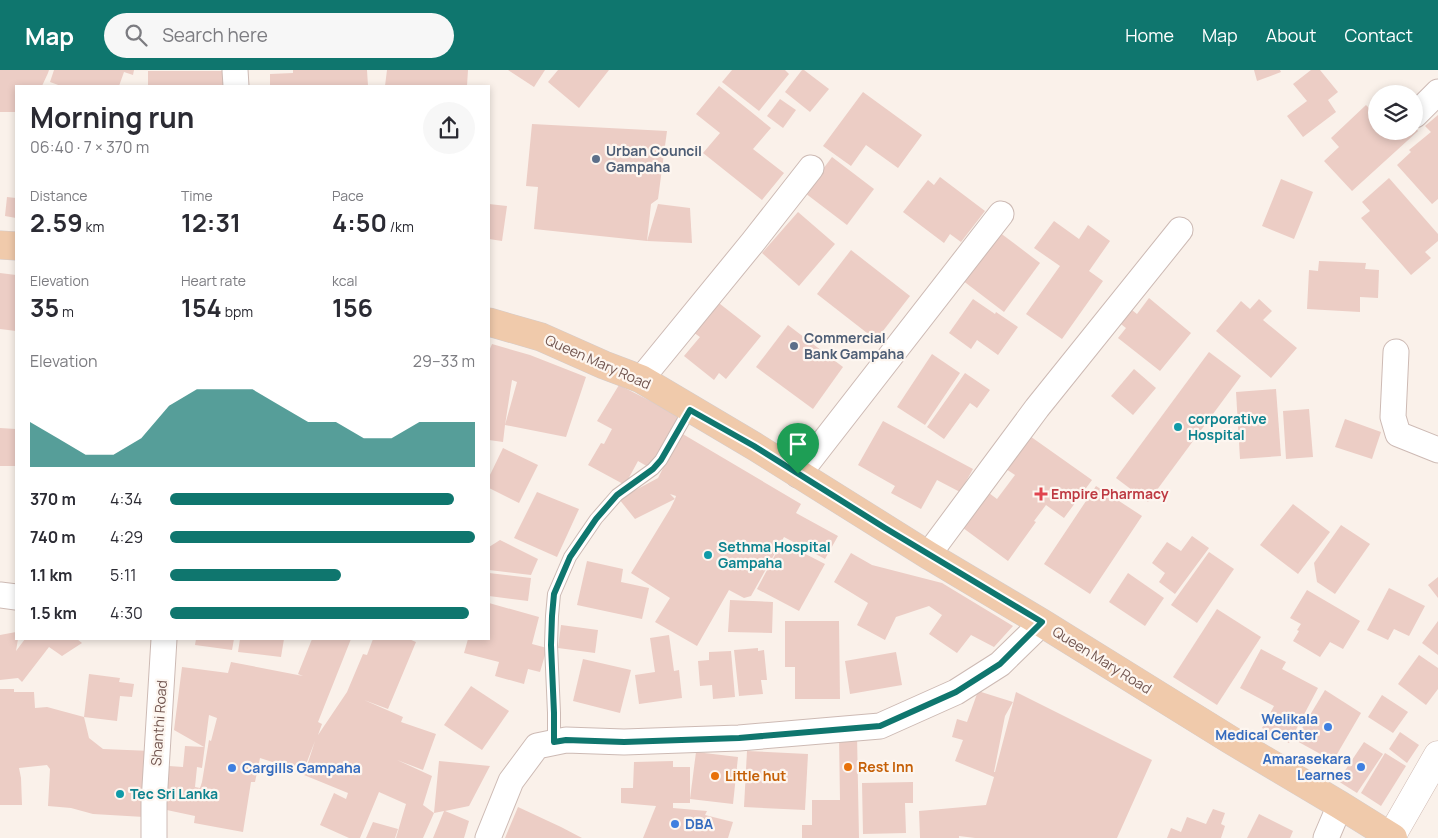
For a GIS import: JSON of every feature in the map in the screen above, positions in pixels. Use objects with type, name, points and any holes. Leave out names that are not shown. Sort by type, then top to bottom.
[{"type":"main road","points":[[0,245],[15,246]]},
{"type":"main road","name":"Queen Mary Road","points":[[490,322],[541,336],[604,365],[641,379],[690,410],[754,446],[928,555],[1042,622],[1229,739],[1392,837]]},
{"type":"street","points":[[234,70],[236,85]]},
{"type":"street","points":[[1423,107],[1438,92]]},
{"type":"street","points":[[641,379],[811,168]]},
{"type":"street","points":[[798,474],[1001,214]]},
{"type":"street","points":[[928,555],[1038,408],[1180,230]]},
{"type":"street","points":[[1396,352],[1393,417],[1398,434],[1438,450]]},
{"type":"street","points":[[0,595],[15,597]]},
{"type":"street","points":[[488,838],[510,781],[537,746],[566,740],[624,742],[739,738],[880,726],[956,692],[1000,664],[1042,622]]},
{"type":"street","name":"Shanthi Road","points":[[154,838],[154,803],[164,640]]},
{"type":"street","points":[[1392,837],[1438,755]]},
{"type":"street","points":[[1326,838],[1340,805]]},
{"type":"lane","points":[[554,742],[551,645],[554,594],[570,557],[596,519],[617,495],[653,469],[661,460],[690,410]]},
{"type":"building","points":[[0,70],[49,70],[42,85],[15,85],[15,112],[0,112]]},
{"type":"building","points":[[54,70],[134,70],[133,75],[124,72],[119,85],[58,85],[50,82]]},
{"type":"building","points":[[293,70],[367,70],[368,85],[270,85],[270,74],[293,73]]},
{"type":"building","points":[[387,70],[468,70],[467,85],[385,85]]},
{"type":"building","points":[[508,70],[545,70],[534,87]]},
{"type":"building","points":[[558,70],[609,70],[579,108],[548,82]]},
{"type":"building","points":[[732,70],[785,70],[789,74],[759,111],[722,82]]},
{"type":"building","points":[[802,70],[829,89],[810,112],[785,92]]},
{"type":"building","points":[[1254,70],[1280,70],[1281,72],[1257,81]]},
{"type":"building","points":[[1311,70],[1320,70],[1338,92],[1328,100],[1336,112],[1303,137],[1287,116],[1307,101],[1293,84]]},
{"type":"building","points":[[148,71],[228,71],[227,85],[148,85]]},
{"type":"building","points":[[719,86],[771,128],[753,149],[784,173],[762,200],[703,153],[720,133],[696,114]]},
{"type":"building","points":[[863,92],[922,135],[898,168],[866,145],[851,166],[823,146]]},
{"type":"building","points":[[780,99],[796,110],[783,128],[767,116]]},
{"type":"building","points":[[1366,105],[1368,107],[1368,140],[1408,140],[1352,191],[1324,161],[1339,147],[1331,138]]},
{"type":"building","points":[[1438,115],[1438,199],[1432,204],[1397,165],[1411,152],[1409,150],[1431,132],[1425,126]]},
{"type":"building","name":"Urban Council Gampaha","points":[[532,124],[667,131],[658,199],[651,204],[647,241],[534,229],[538,187],[526,186]]},
{"type":"building","points":[[832,157],[874,189],[847,225],[805,193]]},
{"type":"building","points":[[940,177],[985,211],[961,242],[950,234],[944,243],[903,212],[928,180],[934,185]]},
{"type":"building","points":[[1389,178],[1438,234],[1438,241],[1425,252],[1431,258],[1411,275],[1361,218],[1370,211],[1362,202]]},
{"type":"building","points":[[1281,179],[1313,192],[1294,239],[1262,226]]},
{"type":"building","points":[[7,197],[15,198],[15,218],[5,216]]},
{"type":"building","points":[[490,204],[507,206],[502,241],[490,239]]},
{"type":"building","points":[[658,204],[690,208],[692,243],[647,241]]},
{"type":"building","points":[[798,212],[835,244],[799,286],[762,253]]},
{"type":"building","points":[[1054,221],[1079,239],[1088,225],[1110,241],[1089,271],[1103,281],[1062,339],[1026,314],[1060,266],[1034,248]]},
{"type":"building","points":[[999,232],[1040,263],[1004,312],[962,280]]},
{"type":"building","points":[[851,250],[910,296],[876,340],[817,294]]},
{"type":"building","points":[[1319,261],[1366,263],[1365,269],[1379,270],[1378,298],[1360,297],[1360,312],[1307,309],[1309,270],[1318,271]]},
{"type":"building","points":[[0,273],[15,275],[15,331],[0,329]]},
{"type":"building","points":[[1149,298],[1191,333],[1160,371],[1118,338],[1126,328],[1117,321],[1128,307],[1137,314]]},
{"type":"building","points":[[973,299],[1018,327],[998,355],[977,340],[971,349],[949,333]]},
{"type":"building","points":[[1259,299],[1272,311],[1263,320],[1297,348],[1271,378],[1216,331],[1241,301],[1250,309]]},
{"type":"building","points":[[715,300],[761,336],[726,379],[719,373],[714,380],[684,356],[700,337],[690,330]]},
{"type":"building","name":"Commercial Bank Gampaha","points":[[788,325],[843,367],[813,409],[756,367]]},
{"type":"building","points":[[492,344],[530,355],[586,377],[566,437],[505,425],[503,442],[490,440],[490,349]],"holes":[[[512,380],[517,382],[505,425]]]},
{"type":"building","name":"corporative Hospital","points":[[1209,352],[1241,376],[1148,502],[1116,478]]},
{"type":"building","points":[[932,354],[960,373],[925,425],[897,407]]},
{"type":"building","points":[[1134,369],[1156,388],[1133,415],[1111,396]]},
{"type":"building","points":[[965,373],[990,390],[977,408],[970,403],[944,439],[927,427]]},
{"type":"building","points":[[619,385],[662,407],[683,415],[650,468],[638,461],[625,485],[588,465],[601,443],[604,444],[612,429],[597,421]]},
{"type":"building","name":"corporative Hospital","points":[[1276,389],[1281,456],[1240,459],[1236,392]]},
{"type":"building","points":[[1309,409],[1313,457],[1286,459],[1283,411]]},
{"type":"building","points":[[1345,419],[1381,432],[1372,459],[1335,447]]},
{"type":"building","points":[[883,421],[973,469],[960,492],[937,480],[921,509],[891,493],[895,486],[858,465]]},
{"type":"building","points":[[0,428],[15,429],[15,466],[0,466]]},
{"type":"building","name":"Sethma Hospital Gampaha","points":[[681,433],[801,504],[796,513],[838,536],[825,559],[784,537],[751,596],[744,598],[729,590],[697,646],[655,622],[670,598],[631,573],[675,499],[635,519],[619,499],[658,478]]},
{"type":"building","name":"Empire Pharmacy","points":[[1027,434],[1092,480],[1064,518],[1046,505],[1008,561],[959,525],[985,490],[997,499],[1015,475],[1003,467]]},
{"type":"building","points":[[503,448],[538,465],[519,503],[490,488],[490,475]]},
{"type":"building","points":[[1096,486],[1142,516],[1090,594],[1044,564]]},
{"type":"building","points":[[537,492],[579,509],[557,557],[514,538]]},
{"type":"building","points":[[1293,504],[1330,532],[1298,574],[1260,545]]},
{"type":"building","points":[[1341,525],[1370,544],[1335,594],[1317,582],[1314,563]]},
{"type":"building","points":[[1192,536],[1209,548],[1175,594],[1159,582],[1165,573],[1152,563],[1167,542],[1181,551]]},
{"type":"building","points":[[500,540],[538,559],[531,575],[490,570],[490,546]]},
{"type":"building","points":[[782,542],[825,564],[799,611],[757,589]]},
{"type":"building","points":[[1209,552],[1234,569],[1197,623],[1171,605]]},
{"type":"building","points":[[851,553],[872,565],[942,583],[1013,626],[994,647],[971,635],[957,653],[929,634],[942,615],[929,606],[896,617],[885,640],[857,625],[868,603],[834,582]]},
{"type":"building","points":[[587,561],[623,569],[621,582],[649,588],[642,619],[577,605]]},
{"type":"building","points":[[490,573],[531,578],[528,601],[490,596]]},
{"type":"building","points":[[1128,573],[1164,598],[1145,626],[1109,602]]},
{"type":"building","points":[[1438,577],[1438,598],[1428,585]]},
{"type":"building","points":[[1389,588],[1425,606],[1409,636],[1394,629],[1388,640],[1367,630]]},
{"type":"building","points":[[1307,590],[1360,621],[1343,649],[1330,642],[1320,657],[1293,641],[1301,624],[1290,618]]},
{"type":"building","points":[[730,600],[773,602],[772,633],[728,632]]},
{"type":"building","points":[[490,603],[539,617],[532,644],[547,648],[540,672],[528,669],[524,684],[495,676],[499,662],[464,653],[468,640],[490,640]]},
{"type":"building","points":[[1217,609],[1261,637],[1217,705],[1173,677]]},
{"type":"building","points":[[785,621],[839,621],[840,699],[795,699],[795,667],[785,667]]},
{"type":"building","points":[[1438,621],[1438,655],[1422,643]]},
{"type":"building","points":[[561,625],[598,630],[595,653],[558,648]]},
{"type":"building","points":[[15,632],[15,640],[18,640],[16,651],[24,640],[78,640],[82,643],[62,656],[49,647],[22,682],[18,678],[0,680],[0,635]]},
{"type":"building","points":[[669,635],[674,671],[679,670],[682,698],[639,704],[635,675],[655,672],[650,638]]},
{"type":"building","points":[[196,640],[234,640],[232,650],[195,645]]},
{"type":"building","points":[[240,640],[284,640],[281,657],[238,652]]},
{"type":"building","points":[[312,640],[351,640],[318,722],[322,724],[318,735],[347,692],[363,654],[367,655],[373,640],[411,640],[416,642],[388,709],[364,700],[403,717],[401,722],[436,734],[423,770],[397,760],[432,776],[423,805],[434,813],[423,838],[396,838],[406,804],[379,792],[360,838],[349,838],[320,825],[334,793],[346,799],[348,793],[304,775],[315,741],[303,772],[260,758],[255,782],[251,782],[243,832],[194,823],[195,816],[162,809],[169,766],[183,767],[185,746],[204,747],[174,730],[182,667],[228,673],[231,662],[303,676],[298,674]],"holes":[[[209,715],[217,718],[211,741],[209,740],[200,788],[195,787],[197,767],[202,768]]]},
{"type":"building","points":[[758,648],[758,651],[764,650],[767,680],[761,680],[763,694],[739,696],[734,650]]},
{"type":"building","points":[[1261,649],[1286,662],[1282,669],[1318,688],[1289,743],[1262,728],[1274,706],[1240,688]]},
{"type":"building","points":[[731,651],[735,697],[713,699],[712,685],[700,686],[698,661],[709,660],[709,652]]},
{"type":"building","points":[[896,652],[902,685],[850,694],[845,661]]},
{"type":"building","points":[[1419,655],[1438,668],[1438,689],[1426,705],[1398,684]]},
{"type":"building","points":[[583,659],[631,670],[620,713],[573,701]]},
{"type":"building","points":[[89,674],[120,678],[119,682],[134,684],[132,697],[120,696],[117,721],[84,717]]},
{"type":"building","points":[[471,686],[509,711],[482,750],[444,725]]},
{"type":"building","points":[[0,689],[14,689],[14,692],[34,692],[35,708],[47,707],[84,717],[89,738],[103,749],[151,751],[144,817],[93,814],[71,808],[48,806],[50,769],[47,765],[19,768],[22,805],[0,805]]},
{"type":"building","name":"Welikala Medical Center","points":[[1325,690],[1361,713],[1333,761],[1295,740]]},
{"type":"building","points":[[978,691],[1013,702],[1005,716],[994,772],[1016,692],[1152,760],[1117,838],[975,838],[959,836],[959,838],[920,838],[919,811],[986,805],[994,777],[955,761],[963,740],[952,737],[957,719],[967,722]]},
{"type":"building","points":[[1382,695],[1408,712],[1393,733],[1368,717]]},
{"type":"building","points":[[1400,732],[1419,745],[1407,763],[1389,749]]},
{"type":"building","name":"Rest Inn","points":[[857,734],[859,838],[802,838],[802,825],[812,825],[812,800],[840,800],[839,735]]},
{"type":"building","name":"Amarasekara Learnes","points":[[1364,742],[1383,754],[1357,793],[1338,781]]},
{"type":"building","points":[[747,751],[808,754],[805,810],[744,807]]},
{"type":"building","points":[[696,752],[738,757],[733,804],[690,799]]},
{"type":"building","points":[[1385,753],[1406,766],[1381,806],[1361,793]]},
{"type":"building","points":[[439,761],[490,766],[469,806],[445,811],[469,821],[464,838],[433,838],[444,811],[434,813]]},
{"type":"building","points":[[673,761],[673,767],[690,767],[690,803],[673,803],[673,808],[707,811],[705,815],[733,822],[728,838],[643,838],[656,806],[621,803],[621,788],[633,788],[634,762]]},
{"type":"building","points":[[913,782],[913,803],[905,803],[906,833],[863,834],[862,783]]},
{"type":"building","points":[[518,807],[561,827],[582,838],[505,838]]},
{"type":"building","points":[[1213,809],[1225,813],[1221,824],[1225,826],[1221,838],[1167,838],[1171,828],[1181,832],[1187,817],[1206,824]]},
{"type":"building","points":[[1259,814],[1293,831],[1290,838],[1247,838]]},
{"type":"building","points":[[373,822],[398,829],[395,838],[366,838]]},
{"type":"place","name":"Urban Council Gampaha","points":[[596,159]]},
{"type":"place","name":"Commercial Bank Gampaha","points":[[794,346]]},
{"type":"place","name":"corporative Hospital","points":[[1178,427]]},
{"type":"place","name":"Empire Pharmacy","points":[[1041,494]]},
{"type":"place","name":"Sethma Hospital Gampaha","points":[[708,555]]},
{"type":"place","name":"Welikala Medical Center","points":[[1328,727]]},
{"type":"place","name":"Rest Inn","points":[[848,767]]},
{"type":"place","name":"Amarasekara Learnes","points":[[1361,767]]},
{"type":"place","name":"Cargills Gampaha","points":[[232,768]]},
{"type":"place","name":"Little hut","points":[[715,776]]},
{"type":"place","name":"Tec Sri Lanka","points":[[120,794]]},
{"type":"place","name":"DBA","points":[[675,824]]},
{"type":"route","points":[[690,410],[754,446],[798,474],[928,555],[1042,622],[1000,664],[956,692],[880,726],[739,738],[624,742],[566,740],[554,742],[551,645],[554,594],[570,557],[596,519],[617,495],[653,469],[661,460],[690,410]]}]
